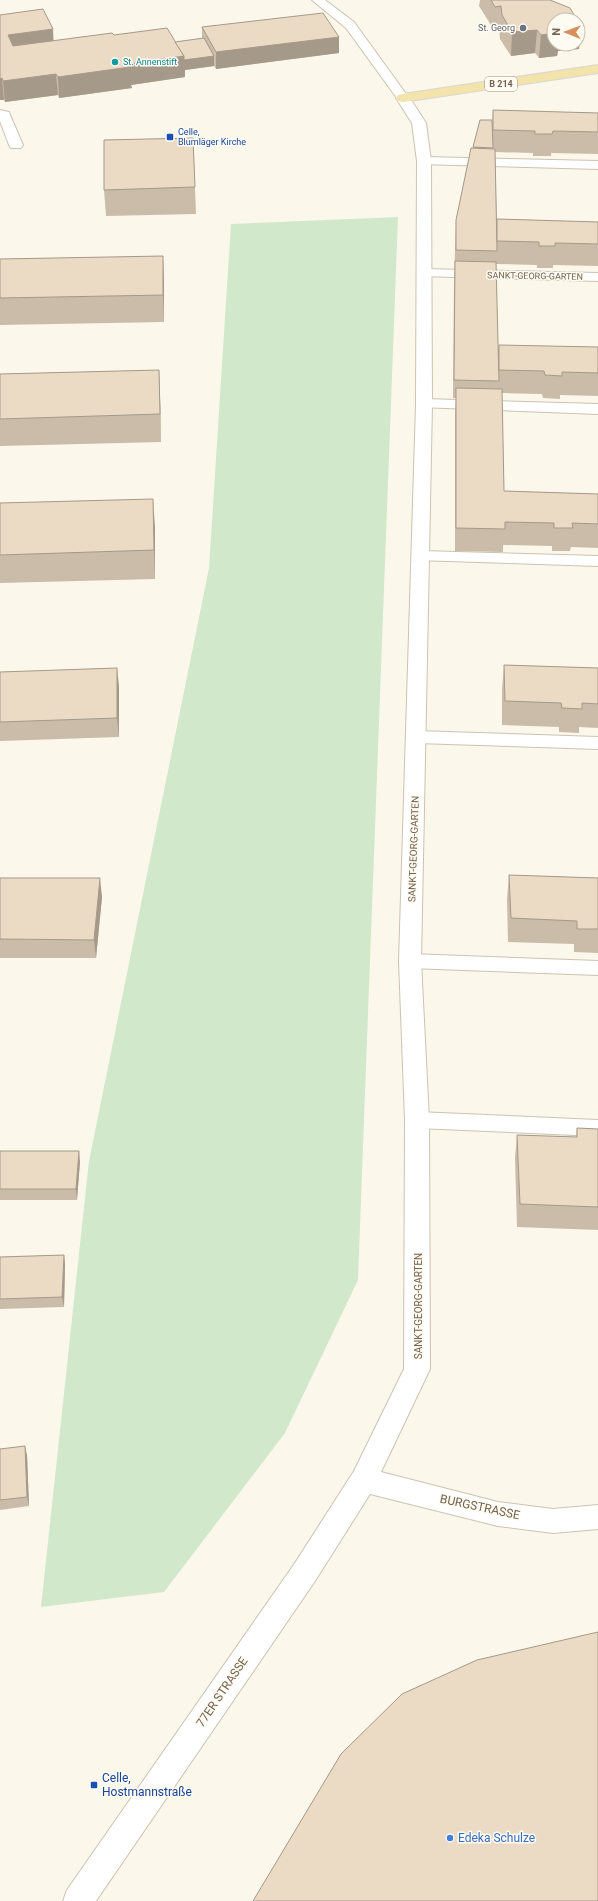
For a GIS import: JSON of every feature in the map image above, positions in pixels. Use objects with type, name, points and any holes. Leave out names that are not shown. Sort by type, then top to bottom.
[{"type":"main road","name":"B 214","points":[[403,98],[598,69]]},
{"type":"street","name":"SANKT-GEORG-GARTEN","points":[[364,1480],[417,1369],[417,1120],[410,961],[417,737],[424,404],[424,161],[419,123],[403,98]]},
{"type":"street","name":"BURGSTRASSE","points":[[364,1480],[498,1514],[554,1521],[598,1516]]},
{"type":"street","name":"77ER STRASSE","points":[[78,1901],[305,1572],[364,1480]]},
{"type":"lane","points":[[318,0],[350,25],[403,98]]},
{"type":"lane","points":[[0,114],[4,115],[16,145]]},
{"type":"lane","points":[[424,161],[598,165]]},
{"type":"lane","name":"SANKT-GEORG-GARTEN","points":[[424,273],[598,277]]},
{"type":"lane","points":[[424,404],[598,409]]},
{"type":"lane","points":[[420,556],[598,561]]},
{"type":"lane","points":[[417,737],[598,743]]},
{"type":"lane","points":[[410,961],[598,968]]},
{"type":"lane","points":[[417,1120],[598,1128]]},
{"type":"green space","points":[[398,217],[358,1280],[285,1433],[164,1592],[41,1607],[89,1161],[209,568],[231,224]]},
{"type":"building","points":[[491,0],[550,0],[570,8],[572,12],[546,12],[546,34],[541,35],[537,30],[512,32],[502,15],[501,6],[495,7]]},
{"type":"building","points":[[43,9],[53,29],[8,35],[13,46],[112,33],[114,35],[167,28],[184,56],[129,64],[130,67],[58,77],[56,74],[3,81],[2,78],[0,79],[0,15]]},
{"type":"building","points":[[323,13],[339,37],[216,52],[202,27]]},
{"type":"building","points":[[204,38],[214,56],[184,60],[184,56],[175,42]]},
{"type":"building","points":[[493,110],[598,113],[598,132],[553,131],[552,134],[535,134],[535,131],[493,130]]},
{"type":"building","points":[[480,120],[492,120],[493,148],[473,147]]},
{"type":"building","points":[[193,138],[195,187],[104,190],[104,140]]},
{"type":"building","points":[[471,148],[495,149],[497,251],[456,250],[456,220]]},
{"type":"building","points":[[497,219],[598,222],[598,244],[555,243],[555,246],[539,246],[539,242],[497,241]]},
{"type":"building","points":[[163,256],[163,295],[0,298],[0,259]]},
{"type":"building","points":[[455,261],[496,262],[499,381],[454,380]]},
{"type":"building","points":[[499,345],[598,347],[598,373],[562,372],[562,376],[545,375],[544,371],[499,370]]},
{"type":"building","points":[[159,370],[160,414],[0,419],[0,374]]},
{"type":"building","points":[[456,388],[502,389],[504,491],[598,494],[598,524],[572,523],[573,528],[554,528],[554,523],[505,522],[505,529],[456,528]]},
{"type":"building","points":[[153,499],[154,550],[0,555],[0,503]]},
{"type":"building","points":[[504,665],[598,668],[598,704],[582,703],[582,709],[562,708],[561,703],[505,701]]},
{"type":"building","points":[[117,668],[117,718],[0,722],[0,672]]},
{"type":"building","points":[[509,875],[598,878],[598,929],[577,929],[577,921],[511,918]]},
{"type":"building","points":[[0,878],[100,878],[94,940],[0,939]]},
{"type":"building","points":[[577,1128],[598,1129],[598,1207],[520,1204],[517,1135],[577,1137]]},
{"type":"building","points":[[0,1151],[79,1151],[76,1189],[0,1189]]},
{"type":"building","points":[[64,1255],[62,1297],[0,1299],[0,1257]]},
{"type":"building","points":[[25,1446],[27,1497],[0,1500],[0,1449]]},
{"type":"building","name":"Edeka Schulze","points":[[598,1632],[598,1901],[253,1901],[341,1754],[402,1694],[477,1660]]},
{"type":"place","name":"St. Georg","points":[[523,28]]},
{"type":"place","name":"St. Annenstift","points":[[115,62]]},
{"type":"place","name":"Celle, Blumläger Kirche","points":[[170,137]]},
{"type":"place","name":"Celle, Hostmannstraße","points":[[94,1785]]},
{"type":"place","name":"Edeka Schulze","points":[[450,1838]]}]
